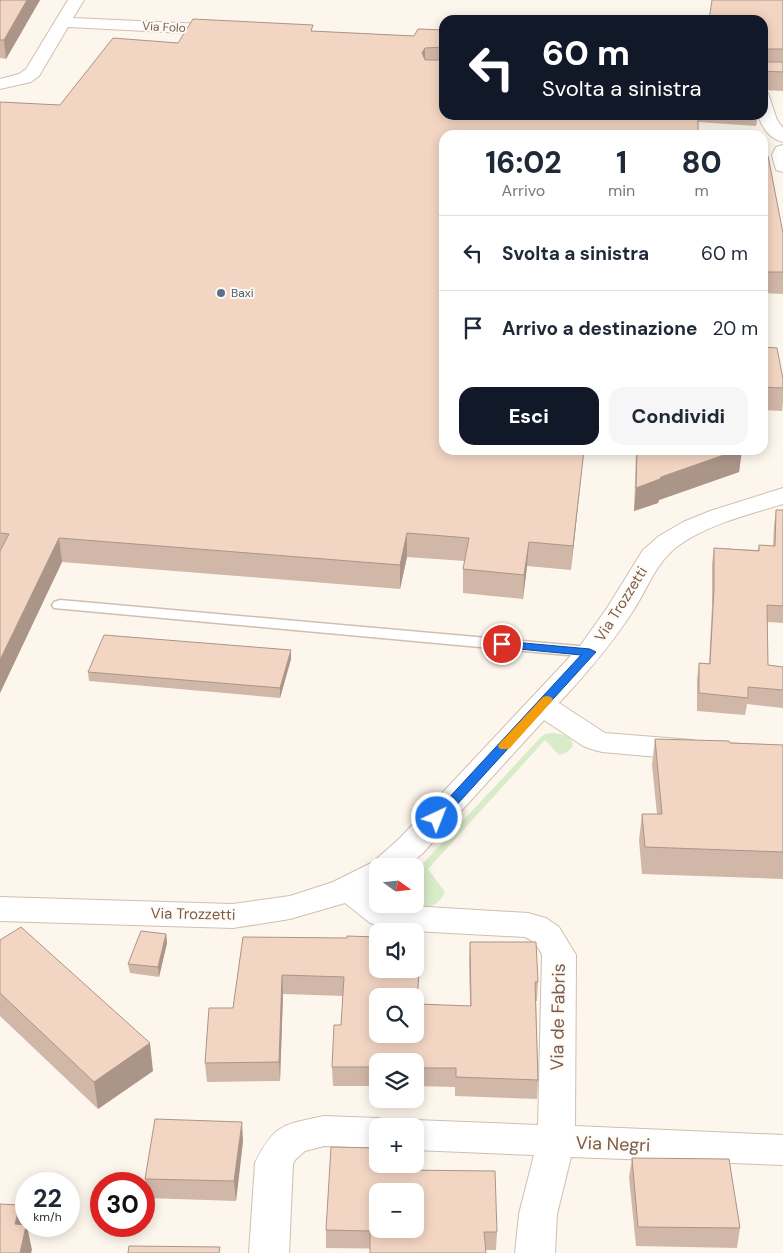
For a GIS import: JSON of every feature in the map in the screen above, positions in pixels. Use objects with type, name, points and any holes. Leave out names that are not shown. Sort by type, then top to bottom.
[{"type":"street","points":[[0,84],[16,81],[30,75],[65,22],[76,0]]},
{"type":"street","name":"Via Folo","points":[[65,22],[243,31]]},
{"type":"street","points":[[768,120],[772,129],[783,137]]},
{"type":"street","points":[[783,151],[781,155],[783,166]]},
{"type":"street","name":"Via Trozzetti","points":[[396,858],[411,846],[590,652],[620,610],[652,556],[668,541],[719,516],[783,496]]},
{"type":"street","points":[[542,706],[593,739],[602,742],[719,752]]},
{"type":"street","name":"Via Trozzetti","points":[[0,909],[233,916],[295,908],[349,889],[369,877]]},
{"type":"street","name":"Via de Fabris","points":[[349,889],[382,914],[394,918],[528,925],[546,933],[553,940],[559,955],[556,1142]]},
{"type":"street","points":[[269,1253],[274,1162],[282,1148],[294,1138],[324,1131],[369,1133]]},
{"type":"street","points":[[424,1135],[556,1142]]},
{"type":"street","name":"Via Negri","points":[[535,1253],[538,1214],[556,1142],[783,1150]]},
{"type":"lane","points":[[60,605],[590,652]]},
{"type":"green space","points":[[553,733],[569,737],[573,746],[566,753],[559,755],[545,740],[428,869],[445,892],[434,905],[424,908],[424,862],[545,734]]},
{"type":"building","points":[[0,0],[27,0],[4,40],[0,40]]},
{"type":"building","points":[[712,0],[783,0],[783,49],[768,49],[768,15],[710,15]]},
{"type":"building","points":[[193,19],[313,25],[311,31],[414,36],[418,29],[439,30],[439,47],[425,48],[422,53],[425,60],[439,60],[439,120],[698,120],[698,130],[439,130],[439,455],[583,455],[573,546],[529,542],[524,575],[463,569],[469,538],[407,533],[400,565],[59,538],[0,660],[0,551],[9,534],[0,533],[0,102],[60,105],[113,38],[178,43]]},
{"type":"building","points":[[768,62],[783,62],[783,72],[768,71]]},
{"type":"building","points":[[768,156],[783,233],[783,272],[768,272]]},
{"type":"building","points":[[768,347],[777,348],[783,388],[768,387]]},
{"type":"building","points":[[637,455],[724,455],[661,477],[636,488]]},
{"type":"building","points":[[776,510],[783,510],[783,606],[767,605],[768,665],[783,667],[783,690],[748,687],[748,698],[699,693],[699,663],[710,664],[714,548],[759,551],[759,545],[775,546]]},
{"type":"building","points":[[104,635],[291,650],[280,688],[88,672]]},
{"type":"building","points":[[655,739],[783,745],[783,852],[645,847],[642,814],[662,814]]},
{"type":"building","points":[[21,927],[150,1043],[94,1082],[0,993],[0,940]]},
{"type":"building","points":[[141,931],[166,934],[158,967],[128,964]]},
{"type":"building","points":[[243,937],[369,937],[369,978],[419,978],[418,988],[369,988],[369,1043],[424,1043],[424,1004],[471,1006],[470,942],[536,942],[538,982],[535,982],[538,1080],[456,1077],[456,1068],[424,1068],[424,1053],[369,1053],[369,1067],[332,1067],[334,1025],[341,1025],[344,977],[282,975],[279,1062],[205,1063],[209,1008],[233,1008]]},
{"type":"building","points":[[155,1119],[242,1122],[234,1181],[155,1179],[155,1172],[146,1172]]},
{"type":"building","points":[[331,1147],[369,1148],[369,1173],[424,1173],[424,1170],[495,1171],[497,1232],[484,1232],[486,1253],[370,1253],[370,1238],[424,1238],[424,1183],[369,1183],[369,1231],[326,1230]]},
{"type":"building","points":[[632,1158],[729,1159],[740,1228],[638,1227]]},
{"type":"building","points":[[0,1204],[15,1205],[15,1237],[24,1237],[20,1253],[0,1253]]},
{"type":"building","points":[[129,1246],[220,1247],[219,1253],[128,1253]]},
{"type":"slow traffic","points":[[504,746],[547,700]]},
{"type":"place","name":"Baxi","points":[[221,293]]},
{"type":"route","points":[[437,818],[590,652],[502,644]]}]
